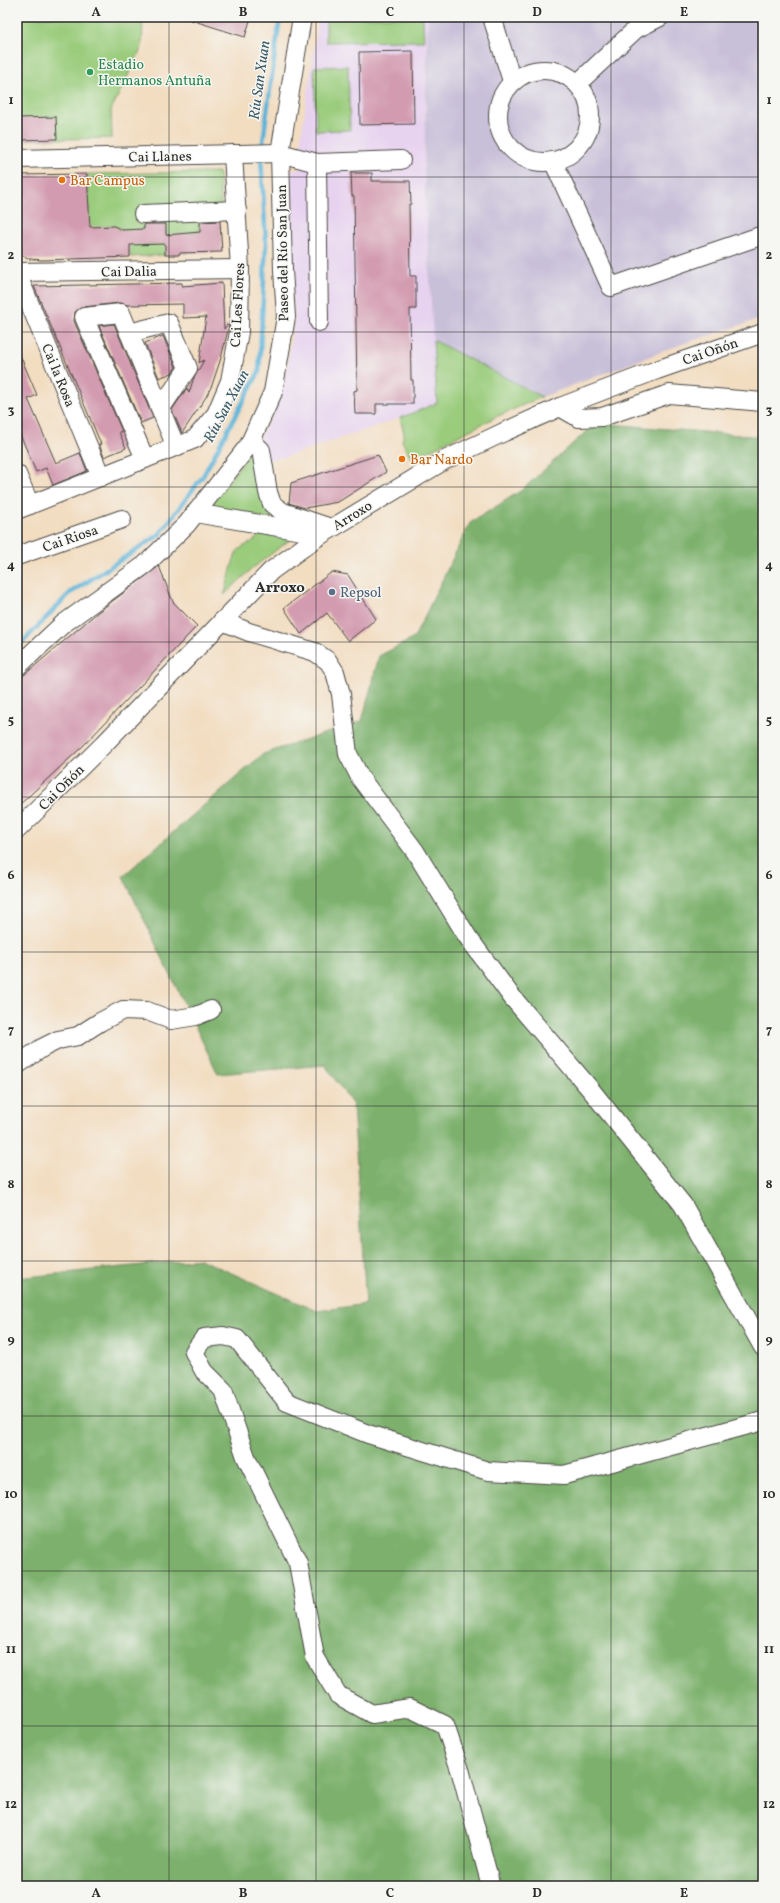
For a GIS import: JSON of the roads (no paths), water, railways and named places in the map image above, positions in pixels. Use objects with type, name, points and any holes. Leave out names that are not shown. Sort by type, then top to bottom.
[{"type":"street","name":"Paseo del Río San Juan","points":[[17,667],[63,624],[146,564],[187,524],[249,445],[273,392],[286,317],[283,270],[280,153],[302,17]]},
{"type":"street","points":[[492,17],[512,81]]},
{"type":"street","points":[[578,83],[636,29],[660,17]]},
{"type":"street","points":[[545,69],[561,72],[578,83],[587,98],[590,112],[589,127],[583,141],[569,155],[553,162],[539,162],[523,157],[509,147],[502,136],[498,124],[498,108],[502,95],[512,81],[528,72],[545,69]]},
{"type":"street","name":"Cai Llanes","points":[[17,159],[280,153],[309,161],[401,160]]},
{"type":"street","name":"Cai Les Flores","points":[[24,507],[195,439],[216,414],[230,381],[239,332],[240,269],[233,154]]},
{"type":"street","points":[[309,161],[319,322]]},
{"type":"street","points":[[553,162],[592,250],[611,287],[763,235]]},
{"type":"street","points":[[143,214],[237,210]]},
{"type":"street","name":"Cai Dalia","points":[[17,273],[240,269]]},
{"type":"street","name":"Cai la Rosa","points":[[17,273],[101,477]]},
{"type":"street","points":[[142,461],[84,317],[121,313],[176,447]]},
{"type":"street","points":[[129,333],[169,323],[188,368],[160,408]]},
{"type":"street","name":"Cai Oñón","points":[[657,370],[763,333]]},
{"type":"street","name":"Arroxo","points":[[104,744],[271,571],[325,532],[445,460],[560,407],[657,370]]},
{"type":"street","points":[[560,407],[578,418],[602,417],[669,394],[763,402]]},
{"type":"street","points":[[249,445],[257,446],[261,450],[268,492],[272,504],[283,512],[325,532]]},
{"type":"street","points":[[17,474],[24,507]]},
{"type":"street","points":[[195,514],[302,531],[325,532]]},
{"type":"street","name":"Cai Riosa","points":[[17,556],[122,519]]},
{"type":"street","points":[[222,621],[249,632],[315,652],[328,660],[335,672],[341,694],[348,754],[361,779],[415,851],[468,936],[512,997],[591,1090],[683,1205],[763,1347]]},
{"type":"street","name":"Cai Oñón","points":[[17,830],[104,744]]},
{"type":"street","points":[[17,1065],[42,1048],[58,1040],[78,1036],[123,1010],[148,1011],[171,1020],[196,1016],[211,1010]]},
{"type":"street","points":[[491,1886],[461,1773],[445,1725],[410,1708],[372,1714],[338,1695],[315,1657],[298,1563],[246,1457],[223,1390],[204,1371],[194,1352],[204,1338],[223,1336],[237,1339],[287,1402],[368,1434],[488,1471],[564,1475],[763,1421]]},
{"type":"waterway","name":"Ríu San Xuan","points":[[262,149],[280,17]]},
{"type":"waterway","name":"Ríu San Xuan","points":[[17,648],[70,593],[159,535],[203,476],[259,372],[266,244],[261,157]]},
{"type":"place","name":"Estadio Hermanos Antuña","points":[[90,72]]},
{"type":"place","name":"Bar Campus","points":[[62,180]]},
{"type":"place","name":"Bar Nardo","points":[[402,459]]},
{"type":"place","name":"Repsol","points":[[332,592]]},
{"type":"district","name":"Arroxo","points":[[280,587]]}]
